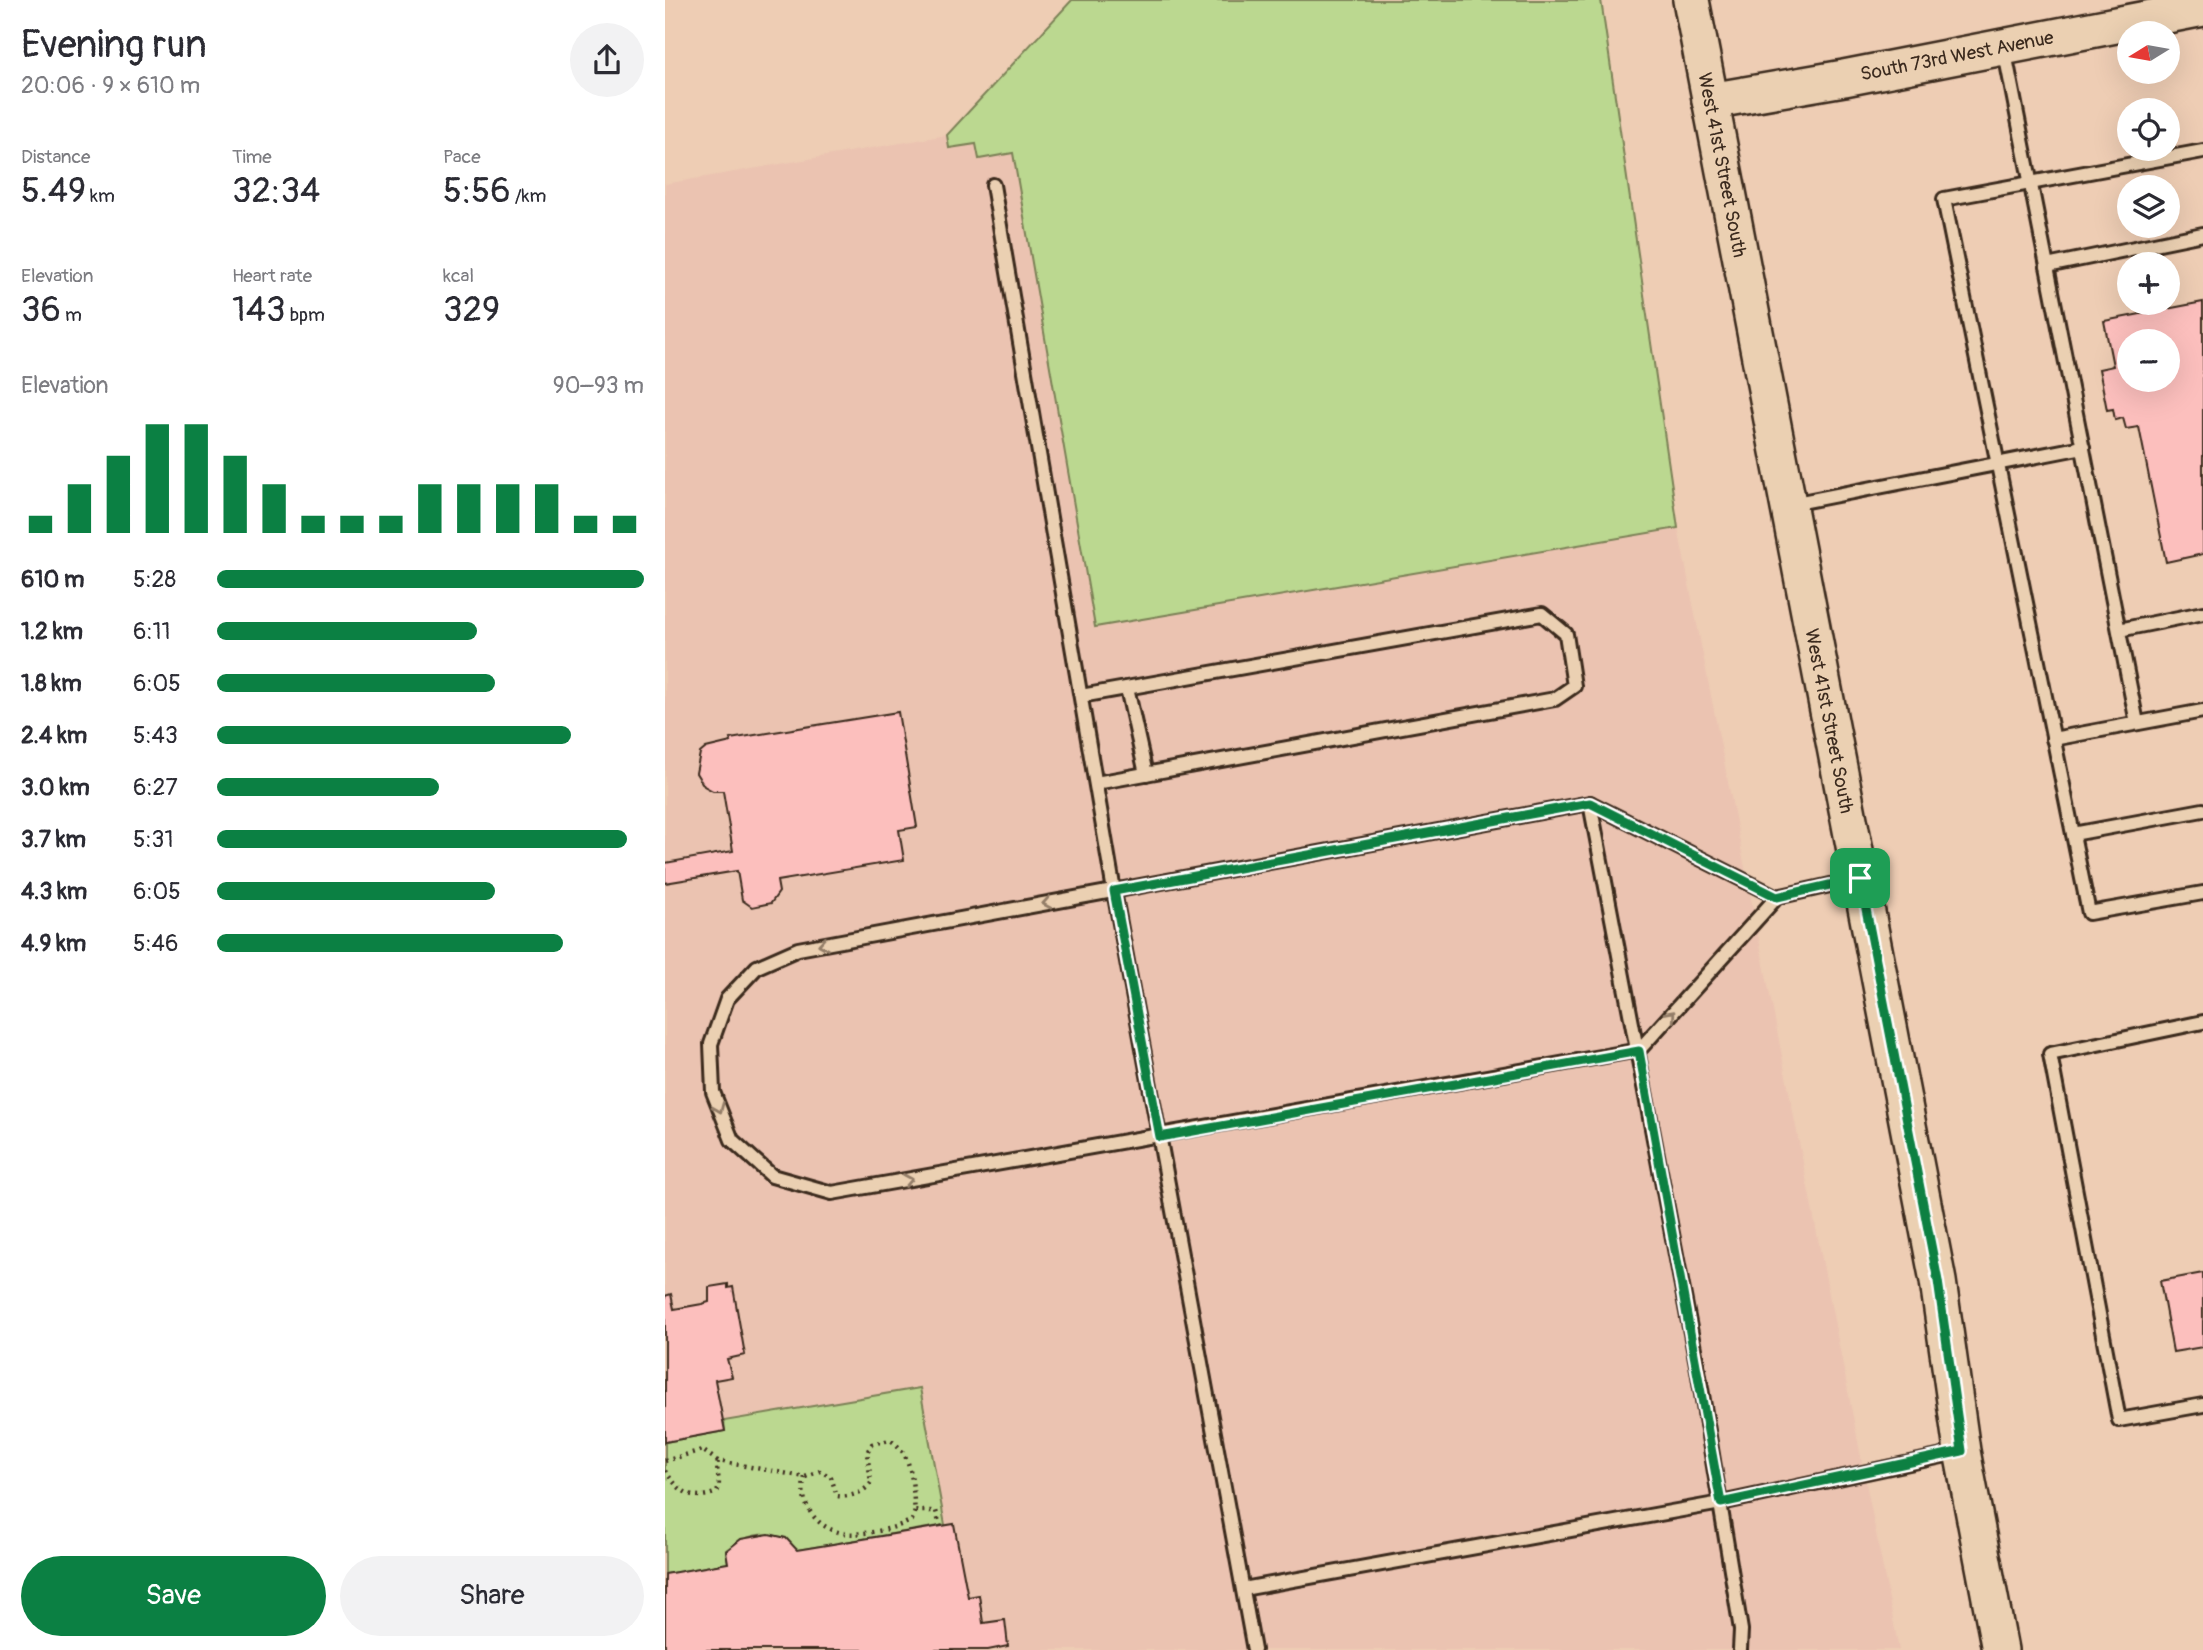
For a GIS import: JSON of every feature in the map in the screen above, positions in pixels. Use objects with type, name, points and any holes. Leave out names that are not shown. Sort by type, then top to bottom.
[{"type":"main road","name":"West 41st Street South","points":[[1691,0],[1938,1281],[1962,1451],[2000,1650]]},
{"type":"main road","name":"South 73rd West Avenue","points":[[1710,101],[2203,8]]},
{"type":"lane","points":[[2004,47],[2137,723]]},
{"type":"lane","points":[[2203,151],[1944,200],[2089,913],[2203,893]]},
{"type":"lane","points":[[993,185],[1114,891],[1254,1650]]},
{"type":"lane","points":[[2047,266],[2203,234]]},
{"type":"lane","points":[[1787,504],[2083,447]]},
{"type":"lane","points":[[2119,630],[2203,613]]},
{"type":"lane","points":[[1081,696],[1542,614],[1566,634],[1574,686],[1555,699],[1096,783]]},
{"type":"lane","points":[[1127,688],[1146,774]]},
{"type":"lane","points":[[2053,739],[2203,711]]},
{"type":"lane","points":[[1777,897],[1590,803],[798,949],[757,967],[727,999],[711,1044],[713,1092],[732,1140],[772,1176],[832,1193],[1639,1051],[1777,897],[1860,878]]},
{"type":"lane","points":[[1590,803],[1639,1051],[1721,1503],[1741,1630],[1740,1650]]},
{"type":"lane","points":[[2073,834],[2203,810]]},
{"type":"lane","points":[[2203,1022],[2050,1054],[2119,1420],[2203,1405]]},
{"type":"lane","points":[[1243,1589],[1721,1503],[1962,1451]]},
{"type":"path","points":[[665,1461],[702,1450],[718,1461],[805,1477],[820,1471],[831,1477],[837,1496],[859,1492],[871,1483],[867,1452],[872,1444],[890,1440],[901,1447],[907,1459],[915,1511],[912,1520],[900,1525],[851,1534],[834,1531],[818,1521],[806,1506],[803,1494],[805,1477]]},
{"type":"path","points":[[665,1471],[691,1497],[698,1498],[717,1492],[720,1485],[718,1461]]},
{"type":"path","points":[[915,1511],[936,1511],[940,1526]]},
{"type":"shaded area","points":[[947,135],[949,148],[976,144],[1013,152],[1095,627],[1678,528],[1899,1650],[665,1650],[665,184]]},
{"type":"green space","points":[[1072,0],[1601,0],[1678,528],[1095,627],[1013,153],[979,159],[976,144],[949,148],[947,135]]},
{"type":"green space","points":[[920,1388],[945,1525],[797,1550],[771,1535],[753,1536],[726,1550],[728,1563],[665,1574],[665,1442],[725,1431],[724,1421]]},
{"type":"building","points":[[2203,302],[2203,554],[2166,562],[2139,427],[2126,429],[2123,418],[2115,420],[2113,409],[2107,410],[2099,369],[2113,366],[2104,321],[2135,315],[2180,315],[2180,306]]},
{"type":"building","points":[[898,712],[917,827],[899,830],[904,860],[777,881],[779,892],[771,903],[752,907],[742,900],[737,871],[665,883],[665,863],[733,851],[723,791],[713,791],[704,786],[696,773],[700,753],[706,748],[731,742],[730,739]]},
{"type":"building","points":[[2203,1273],[2203,1347],[2173,1352],[2160,1281]]},
{"type":"building","points":[[728,1284],[728,1288],[733,1287],[745,1355],[727,1359],[732,1377],[715,1380],[725,1431],[665,1442],[665,1296],[671,1294],[674,1309],[702,1304],[709,1302],[709,1287]]},
{"type":"building","points":[[954,1524],[968,1597],[979,1595],[983,1623],[1005,1620],[1008,1646],[988,1650],[665,1650],[665,1574],[728,1563],[726,1551],[741,1539],[769,1534],[786,1538],[797,1550]]},
{"type":"route","points":[[1590,803],[1777,897],[1860,878],[1938,1281],[1962,1451],[1721,1503],[1639,1051],[1160,1137],[1114,891],[1590,803]]}]
